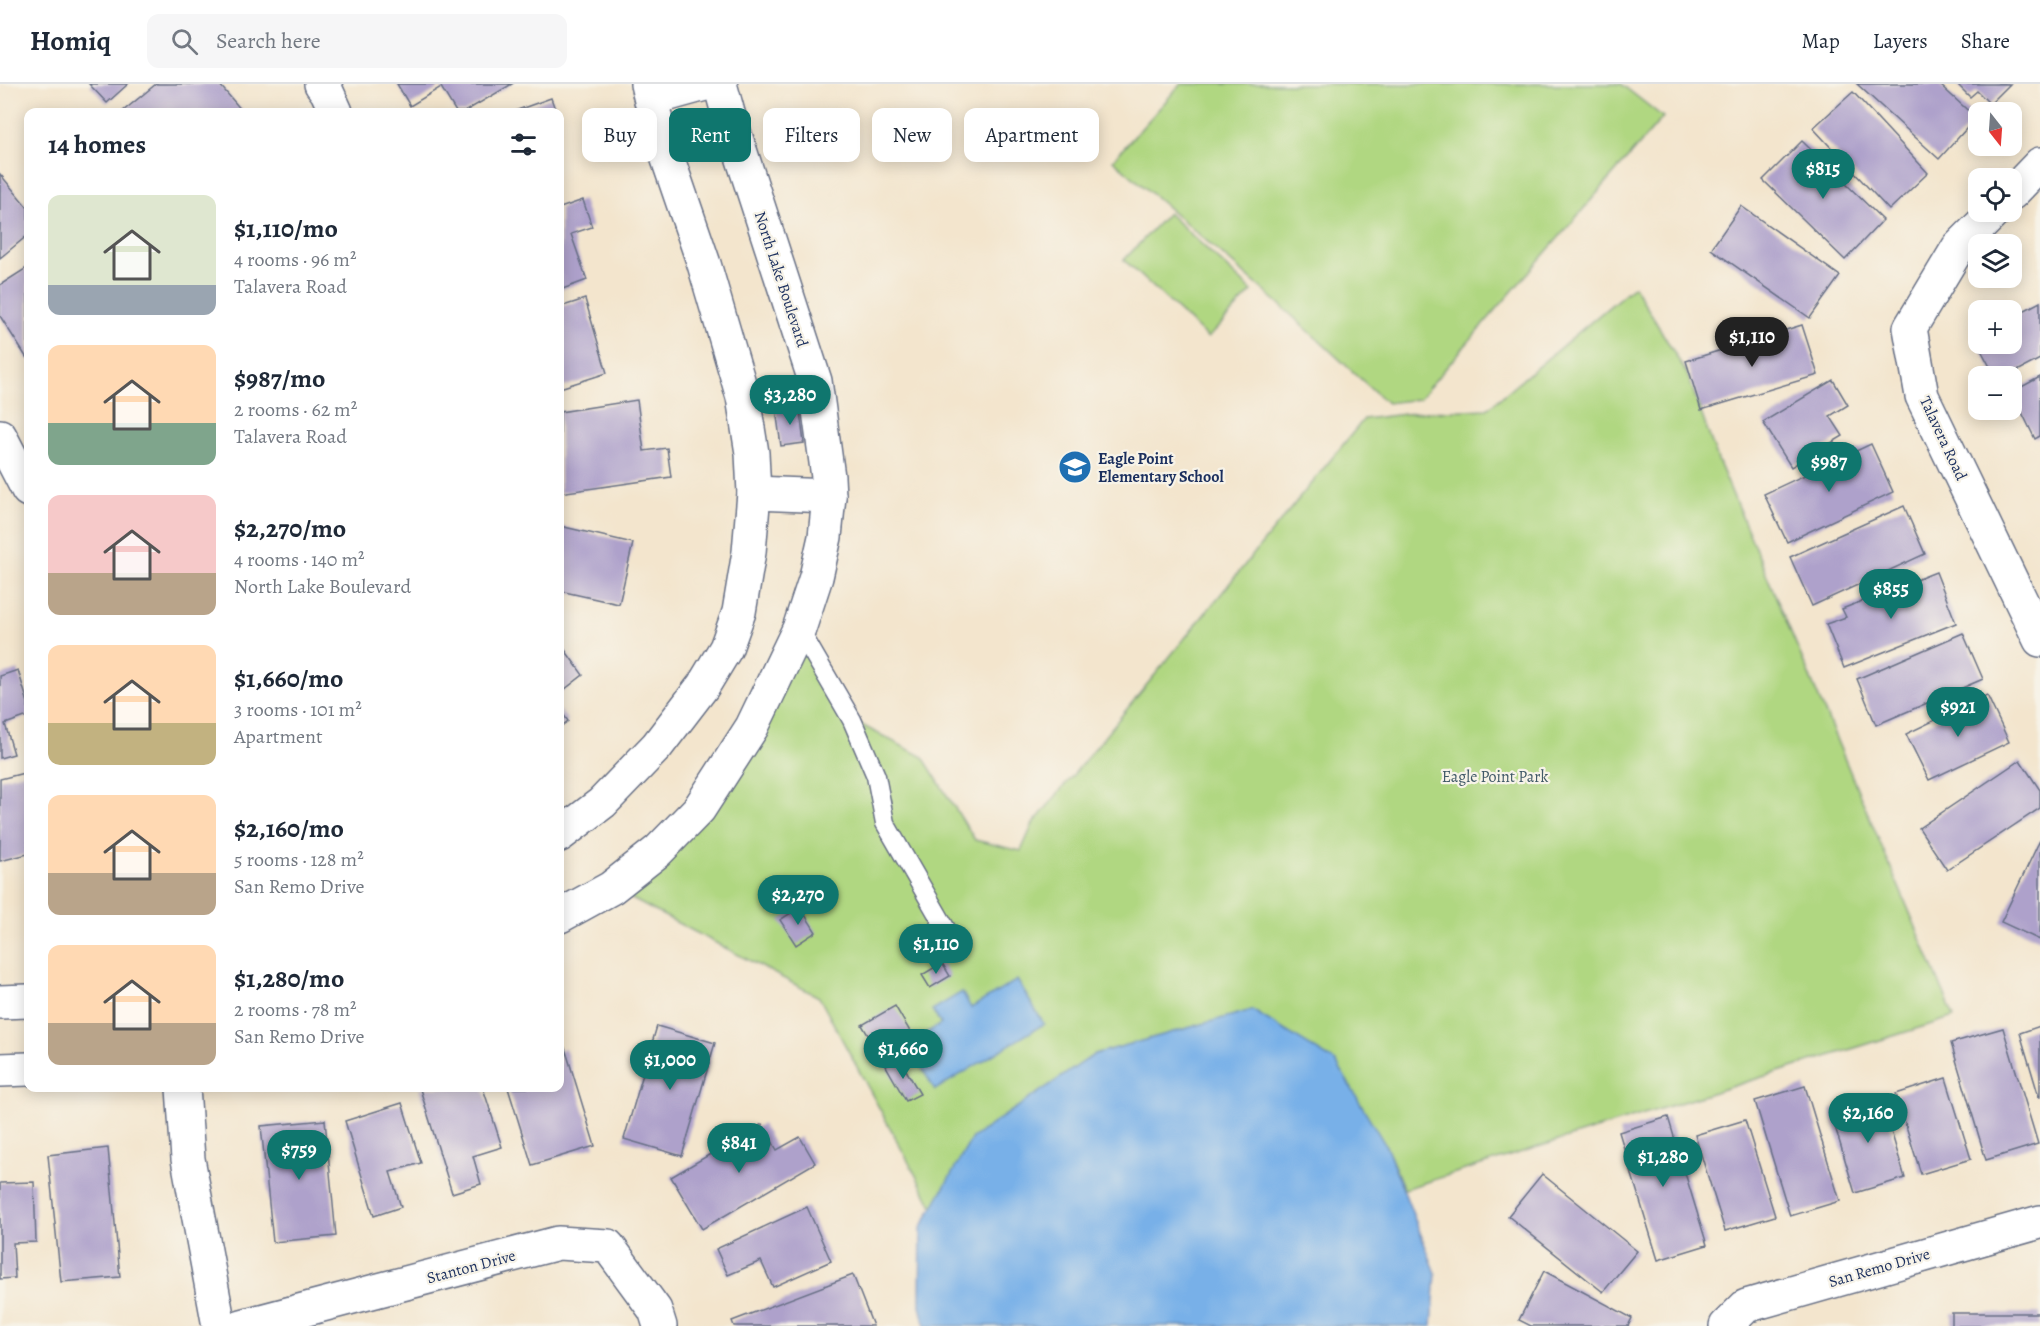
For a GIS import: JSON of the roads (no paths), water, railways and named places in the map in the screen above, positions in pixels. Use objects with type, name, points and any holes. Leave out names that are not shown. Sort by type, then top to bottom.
[{"type":"street","points":[[321,84],[334,108]]},
{"type":"street","points":[[564,832],[602,803],[657,746],[703,686],[726,648],[741,602],[749,552],[754,493],[752,453],[743,397],[704,264],[659,132],[649,92],[705,84]]},
{"type":"street","name":"North Lake Boulevard","points":[[564,914],[611,888],[658,851],[699,809],[752,727],[800,629],[816,577],[825,537],[829,496],[828,477],[815,381],[720,84]]},
{"type":"street","points":[[2022,183],[2040,164]]},
{"type":"street","name":"Talavera Road","points":[[1984,222],[1958,248],[1910,328],[1922,396],[2040,640]]},
{"type":"street","points":[[0,436],[24,482]]},
{"type":"street","points":[[754,493],[829,496]]},
{"type":"street","points":[[0,1002],[24,1001]]},
{"type":"street","points":[[0,1070],[24,1069]]},
{"type":"street","points":[[183,1092],[188,1159],[219,1326]]},
{"type":"street","name":"San Remo Drive","points":[[1726,1326],[1746,1306],[2040,1222]]},
{"type":"street","name":"Stanton Drive","points":[[242,1326],[558,1243],[608,1246],[655,1310],[660,1326]]},
{"type":"lane","points":[[800,629],[852,720],[876,776],[885,823],[946,928]]},
{"type":"water","points":[[1017,980],[1044,1024],[935,1090],[917,1060],[936,1048],[926,1033],[941,1024],[932,1010],[962,992],[971,1008]]},
{"type":"water","points":[[1252,1010],[1336,1062],[1386,1146],[1436,1273],[1432,1326],[925,1326],[920,1306],[921,1228],[972,1138],[1095,1054]]},
{"type":"place","name":"Eagle Point Elementary School","points":[[1075,467]]},
{"type":"park label","name":"Eagle Point Park","points":[[1495,776]]}]
